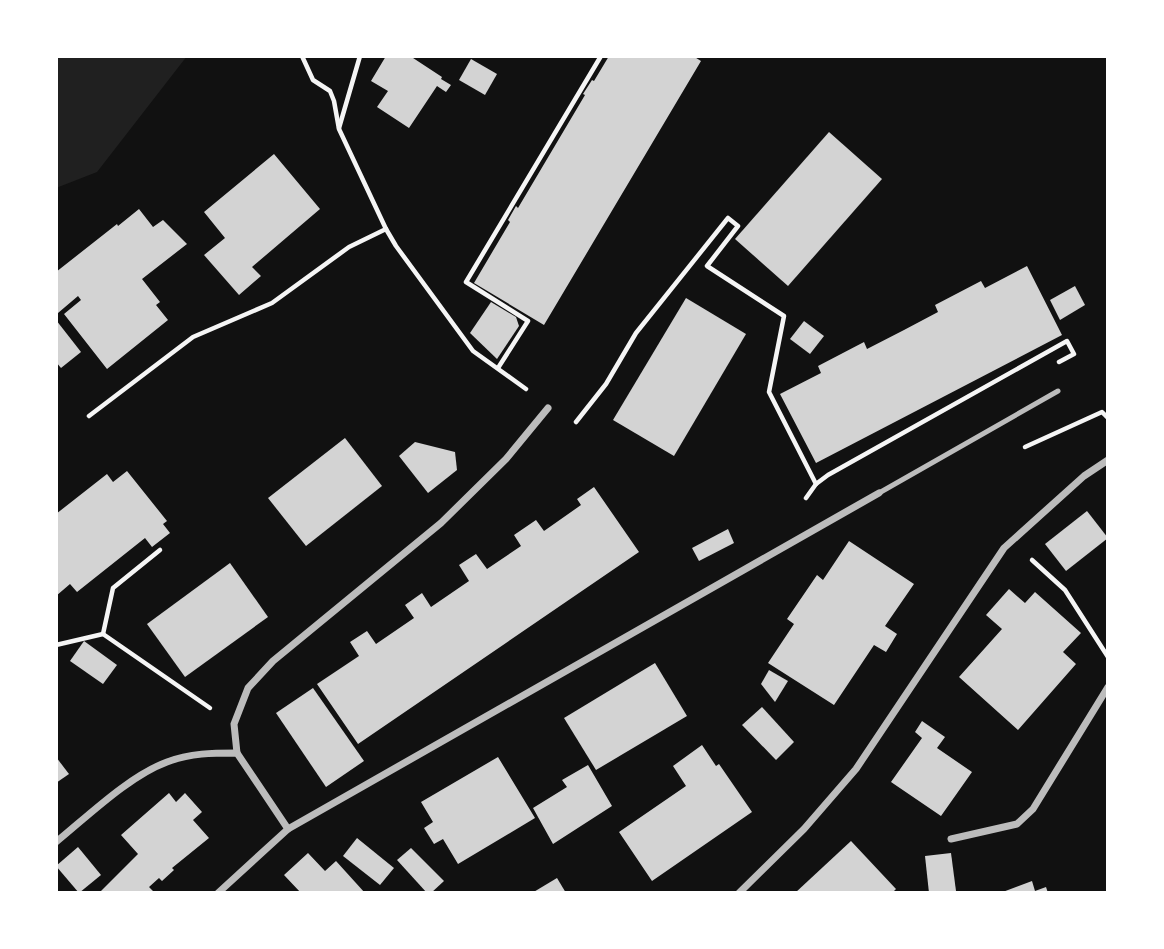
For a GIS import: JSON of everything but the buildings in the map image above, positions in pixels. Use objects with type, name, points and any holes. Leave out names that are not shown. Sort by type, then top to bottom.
[{"type":"street","points":[[288,830],[237,752],[234,724],[248,688],[273,661],[442,523],[506,459],[548,408]]},
{"type":"street","points":[[739,893],[804,830],[856,769],[1003,548],[1084,476],[1108,460]]},
{"type":"street","points":[[218,893],[288,830],[879,493]]},
{"type":"street","points":[[951,839],[1017,824],[1033,809],[1108,688]]},
{"type":"street","points":[[56,842],[127,785],[166,762],[202,752],[237,752]]},
{"type":"lane","points":[[879,493],[1058,391]]},
{"type":"path","points":[[302,56],[313,80],[330,91],[339,129],[386,229],[473,351],[530,393]]},
{"type":"path","points":[[339,129],[360,56]]},
{"type":"path","points":[[498,368],[528,321],[466,282],[601,56]]},
{"type":"path","points":[[586,409],[606,384],[636,333],[728,218],[738,226],[707,266],[784,316],[769,392],[816,484]]},
{"type":"path","points":[[89,416],[193,337],[272,303],[349,247],[386,229]]},
{"type":"path","points":[[796,541],[788,525],[816,484],[1067,341],[1074,354],[1070,356]]},
{"type":"path","points":[[103,634],[113,588],[160,550]]},
{"type":"path","points":[[1028,556],[1065,590],[1108,658]]},
{"type":"path","points":[[56,645],[103,634],[234,724]]},
{"type":"shaded area","points":[[56,56],[187,56],[97,172],[56,188]]}]
